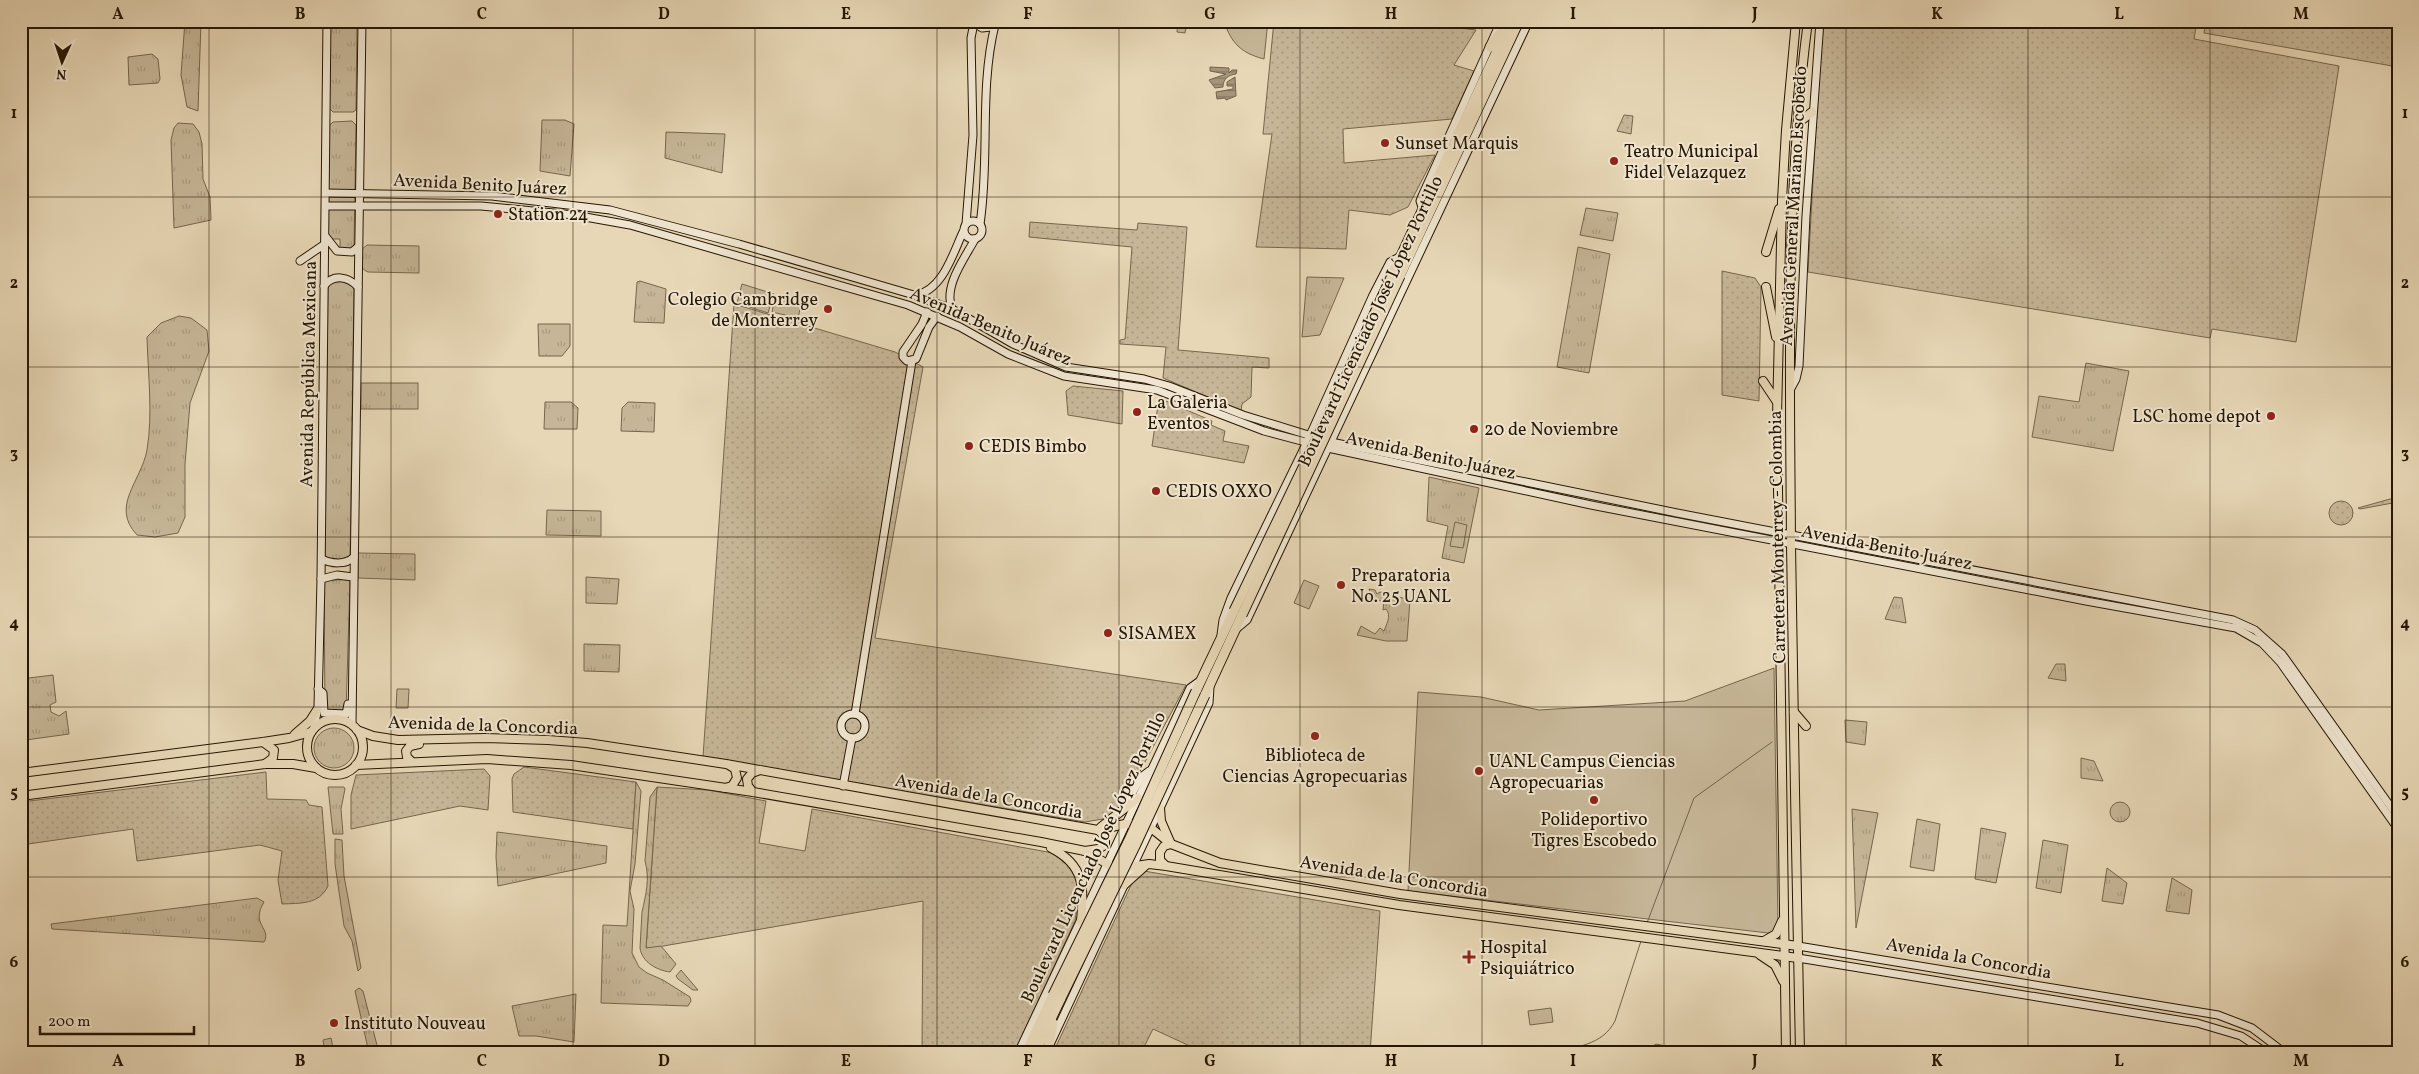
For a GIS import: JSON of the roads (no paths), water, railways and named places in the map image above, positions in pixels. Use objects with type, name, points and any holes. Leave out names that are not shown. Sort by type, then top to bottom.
[{"type":"highway","points":[[1490,47],[1510,21]]},
{"type":"highway","name":"Boulevard Licenciado José López Portillo","points":[[1397,274],[1401,256],[1510,21]]},
{"type":"highway","name":"Boulevard Licenciado José López Portillo","points":[[1206,681],[1221,638],[1238,613],[1397,274],[1520,21]]},
{"type":"highway","name":"Boulevard Licenciado José López Portillo","points":[[1026,1053],[1136,844],[1200,693],[1235,630],[1238,613]]},
{"type":"highway","name":"Boulevard Licenciado José López Portillo","points":[[1035,1053],[1054,1012],[1057,997]]},
{"type":"highway","points":[[1047,1050],[1054,1012]]},
{"type":"main road","name":"Avenida República Mexicana","points":[[313,730],[317,710],[322,559],[327,21]]},
{"type":"main road","points":[[21,796],[266,764],[293,764],[316,768],[327,774],[335,775],[343,774],[356,765],[360,759],[363,746],[354,727],[352,689],[362,21]]},
{"type":"main road","name":"Boulevard Licenciado José López Portillo","points":[[1423,210],[1420,201],[1422,196],[1501,21]]},
{"type":"main road","name":"Boulevard Licenciado José López Portillo","points":[[1235,630],[1247,620],[1529,21]]},
{"type":"main road","name":"Carretera Monterrey - Colombia","points":[[1786,1053],[1778,348],[1782,200],[1796,21]]},
{"type":"main road","name":"Carretera Monterrey - Colombia","points":[[1800,1053],[1791,544],[1790,244],[1798,123],[1808,21]]},
{"type":"main road","name":"Avenida General Mariano Escobedo","points":[[1790,390],[1798,374],[1800,352],[1812,112],[1820,21]]},
{"type":"main road","points":[[914,295],[926,292],[934,286],[964,232],[974,135],[971,38],[973,22],[982,28],[996,23]]},
{"type":"main road","points":[[952,309],[949,298],[952,285],[975,239],[982,232],[980,224],[986,155],[988,53],[996,23]]},
{"type":"main road","points":[[1798,123],[1812,112]]},
{"type":"main road","name":"Avenida Benito Juárez","points":[[326,193],[492,196],[576,205],[650,220],[914,295],[952,309],[1013,344],[1066,367],[1144,379],[1169,386],[1243,415],[1310,434],[1329,445],[1591,505],[2236,628],[2262,643],[2280,662],[2398,829]]},
{"type":"main road","points":[[1766,252],[1782,200]]},
{"type":"main road","name":"Avenida Benito Juárez","points":[[326,206],[509,208],[630,225],[927,312],[960,327],[1008,354],[1064,376],[1150,388],[1267,432],[1307,442],[2088,593],[2219,616],[2246,624],[2261,634],[2282,654],[2398,817]]},
{"type":"main road","points":[[630,225],[645,223],[650,220]]},
{"type":"main road","points":[[966,224],[973,221],[980,224]]},
{"type":"main road","points":[[964,232],[968,238],[975,239]]},
{"type":"main road","points":[[300,261],[325,241],[337,251],[352,252],[358,247]]},
{"type":"main road","name":"Boulevard Licenciado José López Portillo","points":[[1221,638],[1223,620],[1231,598],[1307,442],[1335,377],[1390,262],[1401,256]]},
{"type":"main road","points":[[324,286],[331,279],[342,278],[351,280],[358,287]]},
{"type":"main road","points":[[1766,287],[1778,348]]},
{"type":"main road","points":[[927,312],[922,324],[903,352],[904,360],[912,361],[916,359],[929,327],[937,316]]},
{"type":"main road","points":[[960,327],[967,317]]},
{"type":"main road","points":[[1342,344],[1344,358]]},
{"type":"main road","points":[[855,714],[912,361]]},
{"type":"main road","points":[[1064,376],[1066,367]]},
{"type":"main road","points":[[1324,386],[1335,377]]},
{"type":"main road","points":[[1764,381],[1778,403]]},
{"type":"main road","points":[[1324,404],[1324,409],[1331,415],[1345,413]]},
{"type":"main road","points":[[1229,418],[1243,415],[1248,425]]},
{"type":"main road","points":[[1267,432],[1274,424]]},
{"type":"main road","points":[[1291,438],[1300,446],[1301,454],[1307,450],[1314,451],[1320,455],[1322,462]]},
{"type":"main road","points":[[322,559],[338,563],[350,561],[354,557]]},
{"type":"main road","points":[[321,579],[337,575],[353,577]]},
{"type":"main road","name":"Boulevard Licenciado José López Portillo","points":[[1018,1053],[1190,688],[1206,681],[1209,702],[1047,1050]]},
{"type":"main road","points":[[318,689],[323,693],[324,713],[344,715],[348,712],[348,694],[352,689]]},
{"type":"main road","points":[[289,738],[304,728],[317,710]]},
{"type":"main road","points":[[1794,712],[1806,726]]},
{"type":"main road","points":[[855,714],[863,718],[865,730],[860,736],[852,738],[845,735],[841,724],[845,718],[855,714]]},
{"type":"main road","points":[[21,772],[289,738],[313,730],[331,719],[345,721],[354,727]]},
{"type":"main road","name":"Avenida de la Concordia","points":[[354,727],[384,738],[566,741],[726,764],[1098,830],[1125,824],[1140,824],[1151,828],[1171,844],[1220,862],[1400,894],[1636,925]]},
{"type":"main road","points":[[313,730],[307,750],[316,768]]},
{"type":"main road","points":[[843,786],[852,738]]},
{"type":"main road","points":[[412,762],[406,754],[408,747],[438,739]]},
{"type":"main road","points":[[263,742],[273,747],[274,752],[266,764]]},
{"type":"main road","name":"Avenida de la Concordia","points":[[356,765],[412,762],[521,761],[571,765],[753,792],[1041,842],[1084,851],[1120,869],[1149,864],[1166,866],[1399,905],[1633,936]]},
{"type":"main road","points":[[723,788],[732,786],[737,778],[735,769],[726,764]]},
{"type":"main road","points":[[1125,807],[1141,777],[1151,769]]},
{"type":"main road","points":[[753,792],[748,786],[747,779],[752,773],[760,770]]},
{"type":"main road","points":[[1084,851],[1098,850],[1105,845],[1105,836],[1098,830],[1138,798],[1140,808],[1145,812],[1156,812],[1160,808]]},
{"type":"main road","points":[[1160,808],[1161,821],[1171,844],[1164,846],[1160,852],[1160,860],[1166,866]]},
{"type":"main road","points":[[1041,842],[1067,857],[1078,871],[1082,883],[1083,899],[1080,921]]},
{"type":"main road","points":[[1124,884],[1139,869],[1149,864]]},
{"type":"main road","points":[[1096,887],[1105,882],[1111,883],[1116,888],[1118,897]]},
{"type":"main road","points":[[1763,942],[1778,932],[1784,915]]},
{"type":"main road","name":"Avenida la Concordia","points":[[1636,925],[1866,956],[2193,1011],[2235,1021],[2266,1037],[2286,1053]]},
{"type":"main road","name":"Avenida la Concordia","points":[[1633,936],[1864,968],[2192,1022],[2241,1036],[2268,1053]]},
{"type":"main road","points":[[1754,952],[1775,965],[1785,984]]},
{"type":"main road","points":[[1864,968],[1866,956]]},
{"type":"main road","points":[[1947,982],[1949,970]]},
{"type":"main road","points":[[1982,987],[1983,976]]},
{"type":"main road","points":[[2158,1017],[2160,1006]]},
{"type":"main road","points":[[2192,1022],[2193,1011]]},
{"type":"waterway","points":[[1647,923],[1694,798],[1772,742]]},
{"type":"waterway","points":[[1549,1053],[1578,1047],[1595,1041],[1609,1029],[1615,1021],[1641,941]]},
{"type":"place","name":"Sunset Marquis","points":[[1385,143]]},
{"type":"place","name":"Teatro Municipal Fidel Velazquez","points":[[1614,161]]},
{"type":"place","name":"Station 24","points":[[498,214]]},
{"type":"place","name":"Colegio Cambridge de Monterrey","points":[[828,309]]},
{"type":"place","name":"La Galeria Eventos","points":[[1137,412]]},
{"type":"place","name":"LSC home depot","points":[[2271,416]]},
{"type":"place","name":"20 de Noviembre","points":[[1474,429]]},
{"type":"place","name":"CEDIS Bimbo","points":[[969,446]]},
{"type":"place","name":"CEDIS OXXO","points":[[1156,491]]},
{"type":"place","name":"Preparatoria No. 25 UANL","points":[[1341,585]]},
{"type":"place","name":"SISAMEX","points":[[1108,633]]},
{"type":"place","name":"Biblioteca de Ciencias Agropecuarias","points":[[1315,736]]},
{"type":"place","name":"UANL Campus Ciencias Agropecuarias","points":[[1479,771]]},
{"type":"place","name":"Polideportivo Tigres Escobedo","points":[[1594,800]]},
{"type":"place","name":"Hospital Psiquiátrico","points":[[1469,957]]},
{"type":"place","name":"Instituto Nouveau","points":[[334,1023]]}]
